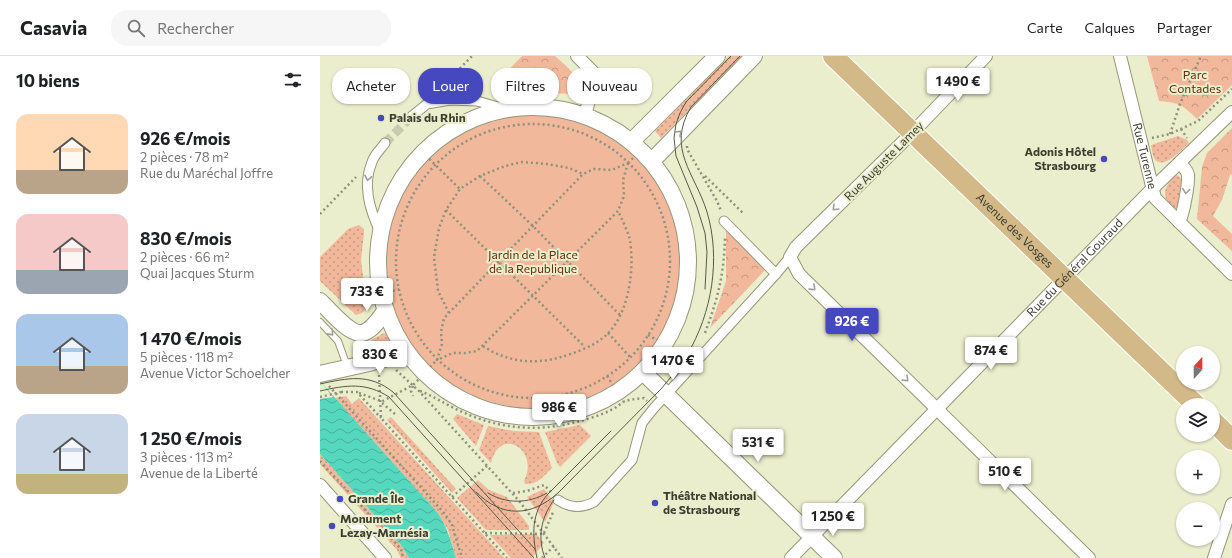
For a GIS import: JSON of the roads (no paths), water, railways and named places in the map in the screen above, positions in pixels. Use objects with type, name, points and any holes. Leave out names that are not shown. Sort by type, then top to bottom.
[{"type":"main road","name":"Avenue des Vosges","points":[[833,56],[1189,398]]},
{"type":"main road","points":[[1220,428],[1232,440]]},
{"type":"street","points":[[577,56],[596,75],[585,115]]},
{"type":"street","points":[[632,141],[717,56]]},
{"type":"street","points":[[652,161],[754,56]]},
{"type":"street","name":"Rue Auguste Lamey","points":[[790,257],[796,247],[913,132],[986,56]]},
{"type":"street","name":"Rue Turenne","points":[[1120,56],[1155,198],[1232,274]]},
{"type":"street","points":[[412,116],[427,104],[450,100],[477,101],[505,109]]},
{"type":"street","points":[[524,106],[543,106],[585,115],[614,129],[632,141],[652,161],[674,195],[687,236],[689,271],[683,306],[665,345],[653,362],[621,397],[568,413],[549,416],[529,417],[511,415],[475,406],[448,392],[424,373],[406,352],[395,335],[384,310],[380,293],[378,271],[377,251],[384,213],[400,179],[422,152],[451,129],[469,119],[486,113],[524,106]]},
{"type":"street","name":"Rue du Général Gouraud","points":[[791,558],[1152,189],[1232,112]]},
{"type":"street","points":[[380,232],[370,211],[367,183],[372,161],[385,144]]},
{"type":"street","points":[[1179,163],[1186,170],[1188,176],[1183,215],[1179,222]]},
{"type":"street","points":[[724,221],[776,274]]},
{"type":"street","points":[[558,500],[565,505],[572,507],[587,506],[594,502],[632,460],[642,423],[654,408],[790,257],[799,274],[1089,558]]},
{"type":"street","points":[[320,300],[346,326],[359,333],[364,333],[376,323],[384,310]]},
{"type":"street","points":[[323,373],[379,361],[406,352]]},
{"type":"street","points":[[644,372],[834,558]]},
{"type":"street","points":[[320,486],[385,558]]},
{"type":"street","points":[[1214,558],[1232,504]]},
{"type":"lane","points":[[320,322],[338,341],[347,368]]},
{"type":"water","points":[[320,381],[437,512],[446,528],[456,558],[409,558],[401,545],[320,454]]},
{"type":"tunnel","points":[[385,143],[412,116]]},
{"type":"tram line","points":[[705,289],[707,252],[705,233],[697,207],[676,156],[674,138],[676,124],[686,102],[731,56]]},
{"type":"tram line","points":[[476,492],[486,500],[506,510],[527,510],[548,501],[558,493],[661,389],[687,355],[696,339],[708,304],[712,285],[713,248],[707,212],[685,161],[681,136],[684,122],[691,107],[740,56]]},
{"type":"tram line","points":[[320,384],[340,380],[358,379],[375,382],[393,392],[535,549]]},
{"type":"tram line","points":[[320,391],[339,387],[356,386],[372,389],[389,397],[534,558]]},
{"type":"tram line","points":[[537,558],[534,541],[534,524],[542,501],[611,431]]},
{"type":"tram line","points":[[488,493],[495,497],[510,501],[525,501],[540,497],[547,493]]},
{"type":"tram line","points":[[545,558],[541,543],[543,521],[554,500]]},
{"type":"place","name":"Palais du Rhin","points":[[381,118]]},
{"type":"place","name":"Adonis Hôtel Strasbourg","points":[[1104,159]]},
{"type":"place","name":"Grande Île","points":[[340,499]]},
{"type":"place","name":"Théâtre National de Strasbourg","points":[[655,503]]},
{"type":"place","name":"Monument Lezay-Marnésia","points":[[332,526]]},
{"type":"park label","name":"Parc Contades","points":[[1195,82]]},
{"type":"park label","name":"Jardin de la Place de la Republique","points":[[533,262]]}]
